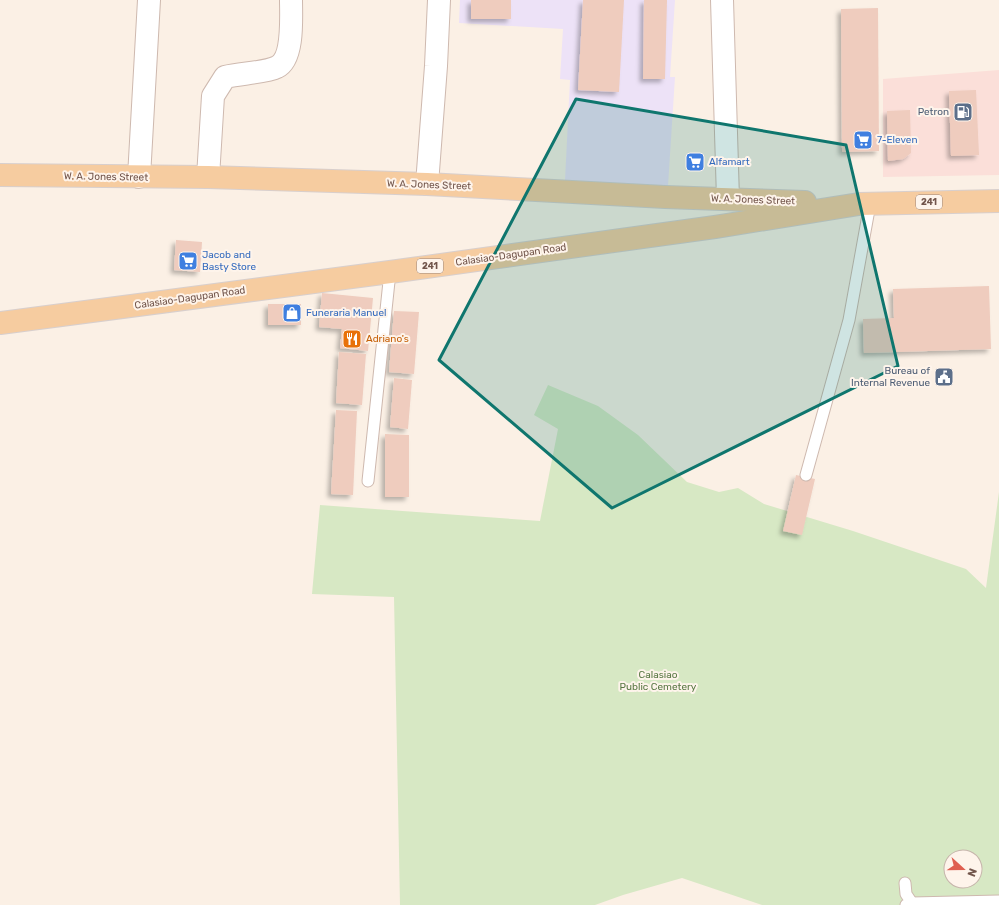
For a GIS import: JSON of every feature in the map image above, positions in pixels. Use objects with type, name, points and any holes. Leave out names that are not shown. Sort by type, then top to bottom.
[{"type":"main road","name":"W. A. Jones Street","points":[[0,175],[208,177],[427,184],[728,199],[864,204]]},
{"type":"main road","name":"Calasiao-Dagupan Road","points":[[0,323],[390,272],[715,227],[864,204],[999,201]]},
{"type":"street","points":[[139,177],[149,0]]},
{"type":"street","points":[[208,177],[213,96],[226,77],[267,70],[278,67],[284,62],[288,54],[289,46],[291,0]]},
{"type":"street","points":[[427,184],[436,66],[439,0]]},
{"type":"street","points":[[722,0],[728,199]]},
{"type":"lane","points":[[806,475],[849,320],[864,204]]},
{"type":"lane","points":[[368,482],[390,272]]},
{"type":"lane","points":[[905,883],[906,894],[910,904],[999,901]]},
{"type":"highlighted area","points":[[576,99],[846,145],[898,366],[612,508],[439,360]]},
{"type":"shaded area","points":[[460,0],[675,0],[670,77],[675,77],[668,186],[565,180],[570,80],[560,79],[563,29],[459,23]]},
{"type":"shaded area","points":[[999,70],[999,175],[883,177],[883,79]]},
{"type":"green space","name":"Calasiao Public Cemetery","points":[[548,385],[598,406],[638,435],[687,482],[719,492],[738,488],[764,504],[853,531],[966,569],[986,588],[999,492],[999,905],[762,905],[682,878],[623,895],[595,905],[400,905],[394,597],[312,594],[320,505],[540,521],[558,429],[534,415]]},
{"type":"building","points":[[471,0],[511,0],[511,19],[471,19]]},
{"type":"building","points":[[583,0],[624,0],[619,92],[578,90]]},
{"type":"building","points":[[644,0],[667,0],[665,79],[643,79]]},
{"type":"building","points":[[878,8],[879,151],[842,152],[841,9]]},
{"type":"building","name":"Petron","points":[[976,90],[979,155],[951,156],[949,91]]},
{"type":"building","points":[[910,110],[911,153],[903,159],[888,161],[887,111]]},
{"type":"building","points":[[176,240],[202,242],[200,272],[174,270]]},
{"type":"building","points":[[989,286],[991,349],[864,353],[863,319],[894,318],[893,289]]},
{"type":"building","points":[[322,293],[373,298],[368,351],[340,348],[342,329],[319,327]]},
{"type":"building","points":[[268,304],[301,304],[301,325],[268,325]]},
{"type":"building","points":[[394,311],[419,312],[414,374],[389,372]]},
{"type":"building","points":[[339,352],[366,354],[362,405],[336,403]]},
{"type":"building","points":[[394,378],[412,380],[408,429],[390,427]]},
{"type":"building","points":[[336,410],[357,411],[353,495],[331,494]]},
{"type":"building","points":[[385,434],[409,435],[409,497],[385,497]]},
{"type":"building","points":[[796,475],[815,479],[802,535],[783,531]]},
{"type":"place","name":"Petron","points":[[963,112]]},
{"type":"place","name":"7-Eleven","points":[[863,140]]},
{"type":"place","name":"Alfamart","points":[[695,162]]},
{"type":"place","name":"Jacob and Basty Store","points":[[188,261]]},
{"type":"place","name":"Funeraria Manuel","points":[[292,313]]},
{"type":"place","name":"Adriano's","points":[[352,339]]},
{"type":"place","name":"Bureau of Internal Revenue","points":[[944,377]]}]
